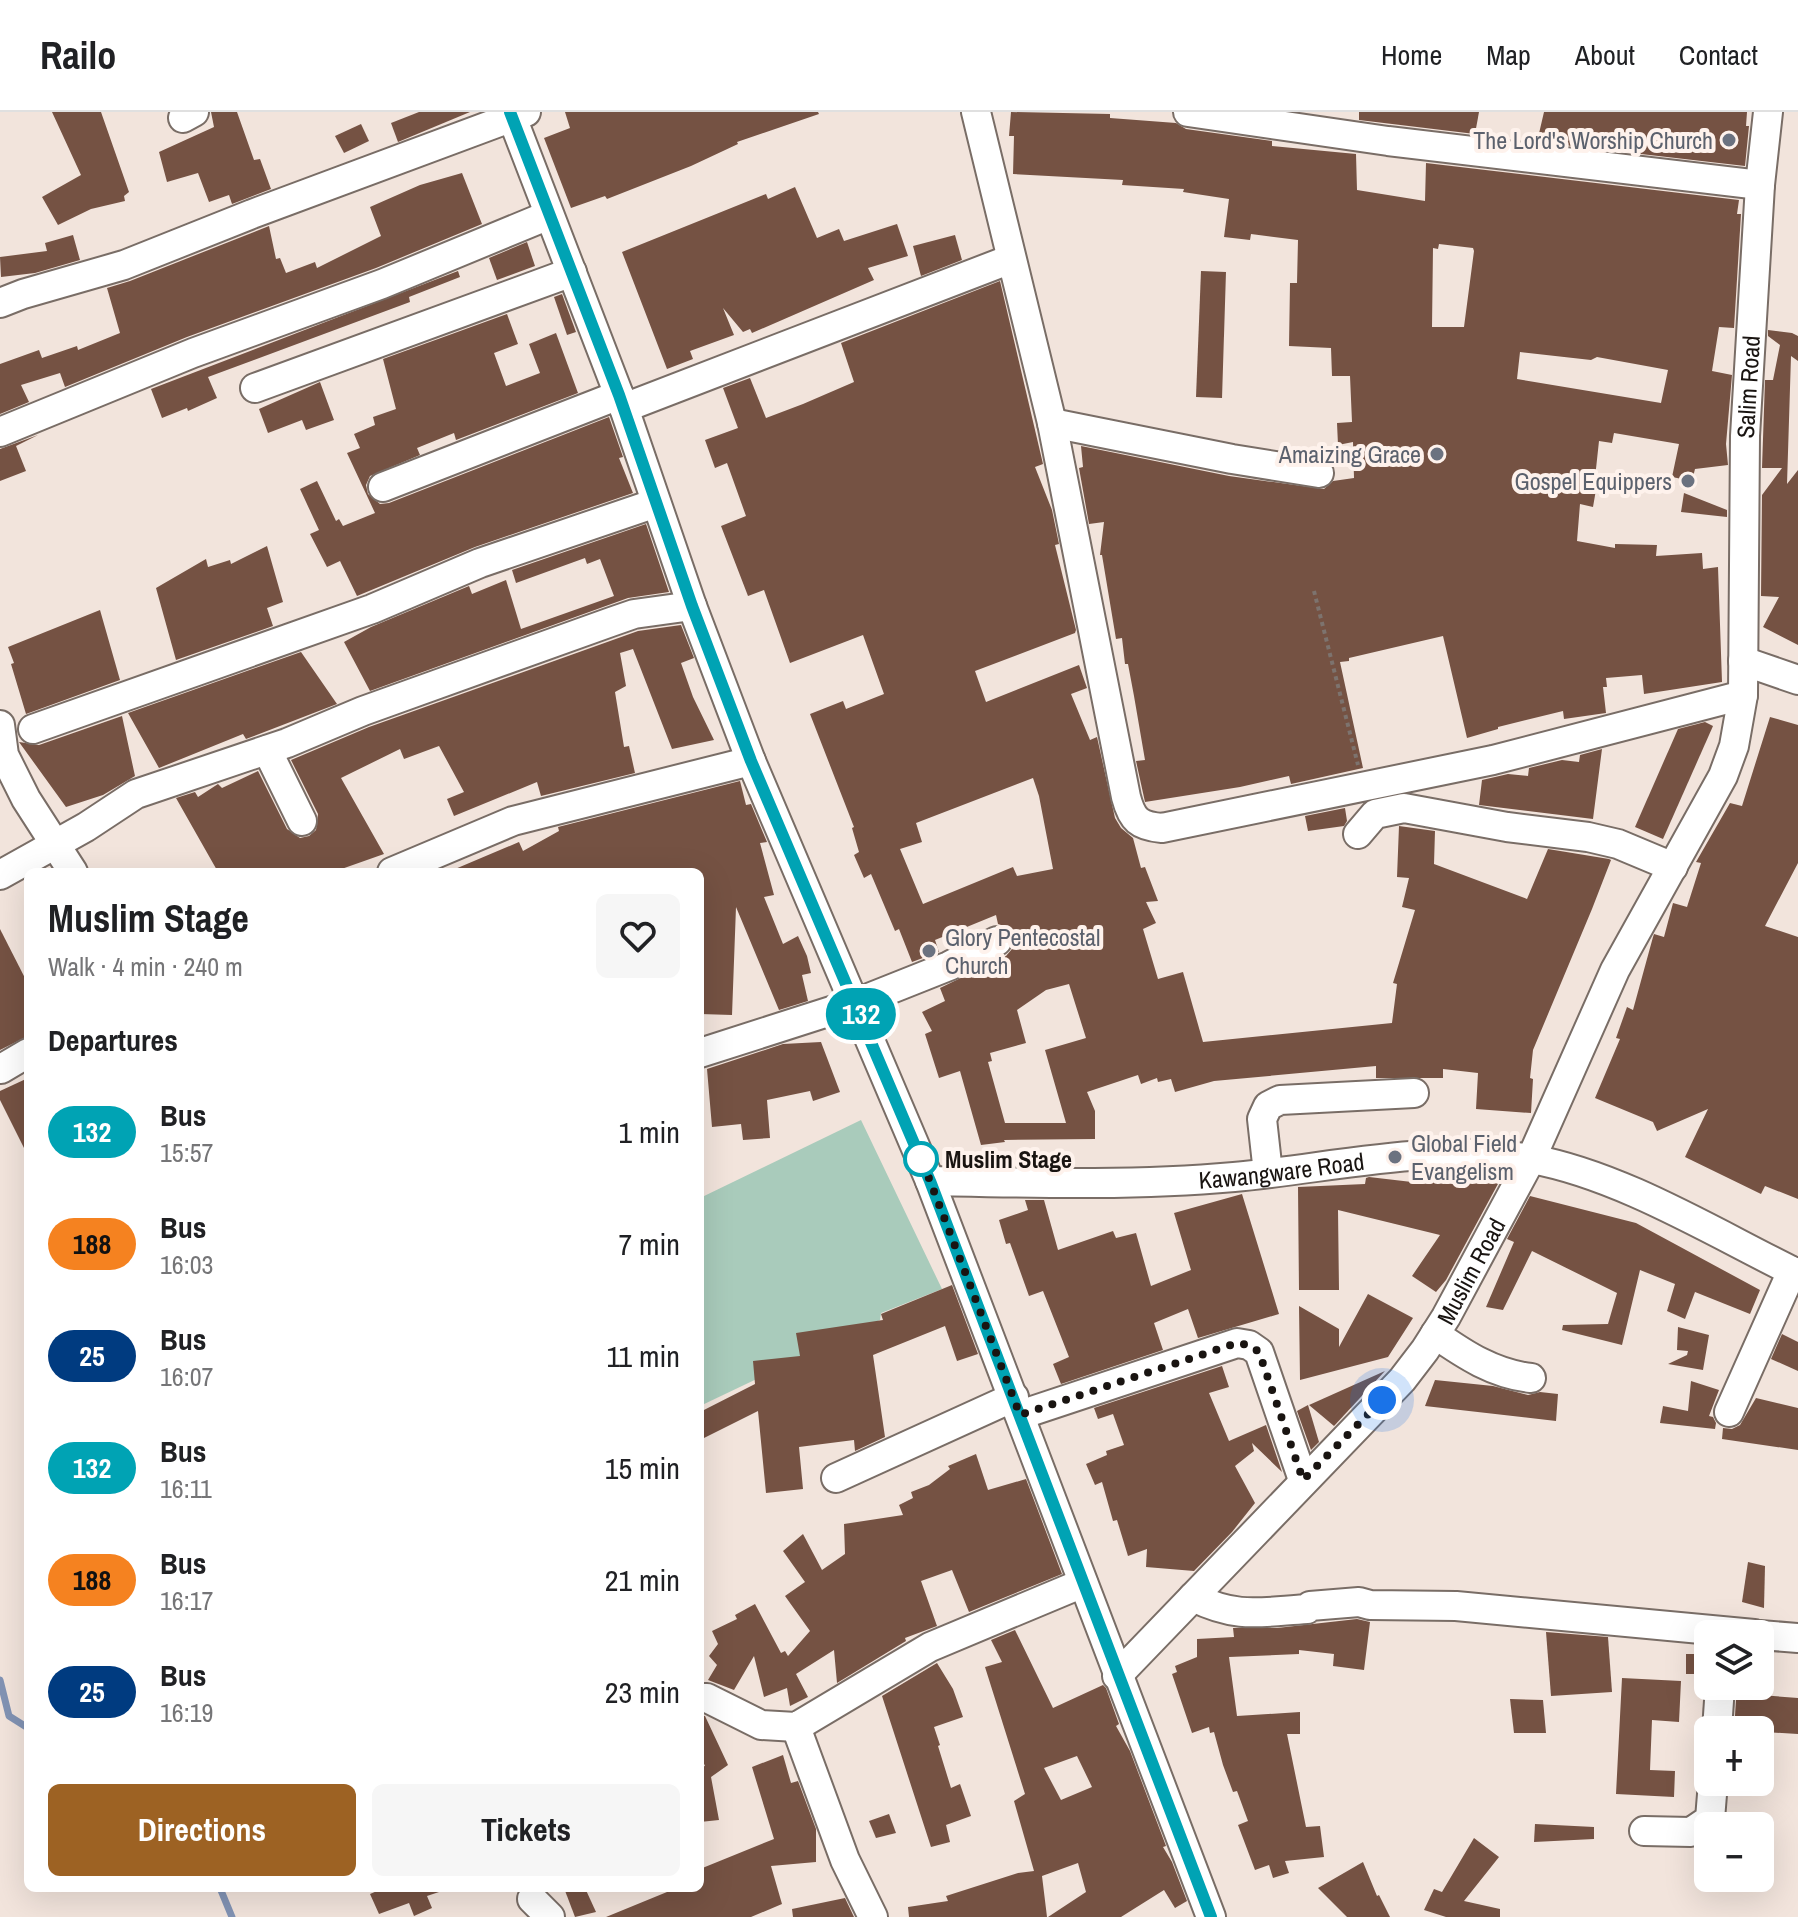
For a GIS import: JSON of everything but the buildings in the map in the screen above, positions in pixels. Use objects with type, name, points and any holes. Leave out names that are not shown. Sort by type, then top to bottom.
[{"type":"street","points":[[976,112],[1052,423],[1126,797],[1136,821],[1144,826],[1162,828],[1363,787],[1493,760],[1743,695]]},
{"type":"street","points":[[1188,112],[1388,141],[1760,185]]},
{"type":"street","name":"Salim Road","points":[[1743,661],[1745,436],[1760,185],[1768,112]]},
{"type":"street","points":[[0,303],[124,265],[516,114],[549,215],[621,401],[692,606],[751,761],[930,1181],[1211,1917]]},
{"type":"street","points":[[0,432],[193,353],[395,279],[549,215]]},
{"type":"street","points":[[383,487],[1011,259]]},
{"type":"street","points":[[255,388],[572,272]]},
{"type":"street","points":[[1052,423],[1319,473]]},
{"type":"street","points":[[33,729],[372,609],[480,563],[656,503]]},
{"type":"street","points":[[0,875],[56,845],[136,794],[267,750],[363,711],[634,614],[692,606]]},
{"type":"street","points":[[1743,661],[1798,680]]},
{"type":"street","name":"Muslim Road","points":[[1117,1676],[1402,1380],[1435,1334],[1531,1159],[1615,970],[1723,776],[1734,746],[1743,695],[1743,661]]},
{"type":"street","points":[[0,725],[4,755],[26,799],[70,868]]},
{"type":"street","points":[[267,750],[302,821]]},
{"type":"street","points":[[401,868],[513,821],[751,761]]},
{"type":"street","points":[[1358,834],[1375,814],[1404,808],[1507,827],[1588,837],[1618,844],[1673,867]]},
{"type":"street","points":[[704,1052],[856,1003],[949,966],[997,941]]},
{"type":"street","points":[[1,1069],[24,1055]]},
{"type":"street","points":[[1268,1173],[1262,1119],[1268,1106],[1280,1100],[1414,1093]]},
{"type":"street","name":"Kawangware Road","points":[[930,1181],[1097,1185],[1268,1173],[1408,1156],[1531,1159],[1606,1182],[1795,1272]]},
{"type":"street","points":[[1729,1412],[1795,1272]]},
{"type":"street","points":[[1435,1334],[1468,1357],[1493,1369],[1511,1376],[1531,1378]]},
{"type":"street","points":[[836,1478],[1017,1406],[1237,1343],[1249,1345],[1259,1352],[1303,1480]]},
{"type":"street","points":[[704,1698],[761,1725],[796,1727],[930,1647],[1083,1583]]},
{"type":"street","points":[[1193,1597],[1220,1610],[1236,1612],[1307,1609],[1310,1606],[1359,1602],[1370,1605],[1456,1606],[1694,1629]]},
{"type":"street","points":[[1774,1636],[1798,1638]]},
{"type":"street","points":[[796,1727],[845,1860],[873,1917]]},
{"type":"street","points":[[1644,1831],[1691,1832],[1710,1819],[1712,1796]]},
{"type":"path","points":[[1314,591],[1363,787]]},
{"type":"green space","points":[[861,1120],[942,1289],[881,1313],[880,1320],[704,1404],[704,1196]]},
{"type":"waterway","points":[[0,1680],[9,1716],[24,1725]]},
{"type":"waterway","points":[[222,1892],[232,1917]]},
{"type":"bus line","name":"132","points":[[510,112],[619,395],[692,606],[751,761],[930,1181],[1211,1917]]},
{"type":"place","name":"The Lord's Worship Church","points":[[1729,140]]},
{"type":"place","name":"Amaizing Grace","points":[[1437,454]]},
{"type":"place","name":"Gospel Equippers","points":[[1688,481]]},
{"type":"place","name":"Glory Pentecostal Church","points":[[929,951]]},
{"type":"place","name":"Global Field Evangelism","points":[[1395,1157]]},
{"type":"place","name":"Muslim Stage","points":[[921,1159]]},
{"type":"route","points":[[921,1159],[920,1155],[1020,1415],[1237,1343],[1249,1345],[1259,1352],[1303,1480],[1382,1400]]}]
